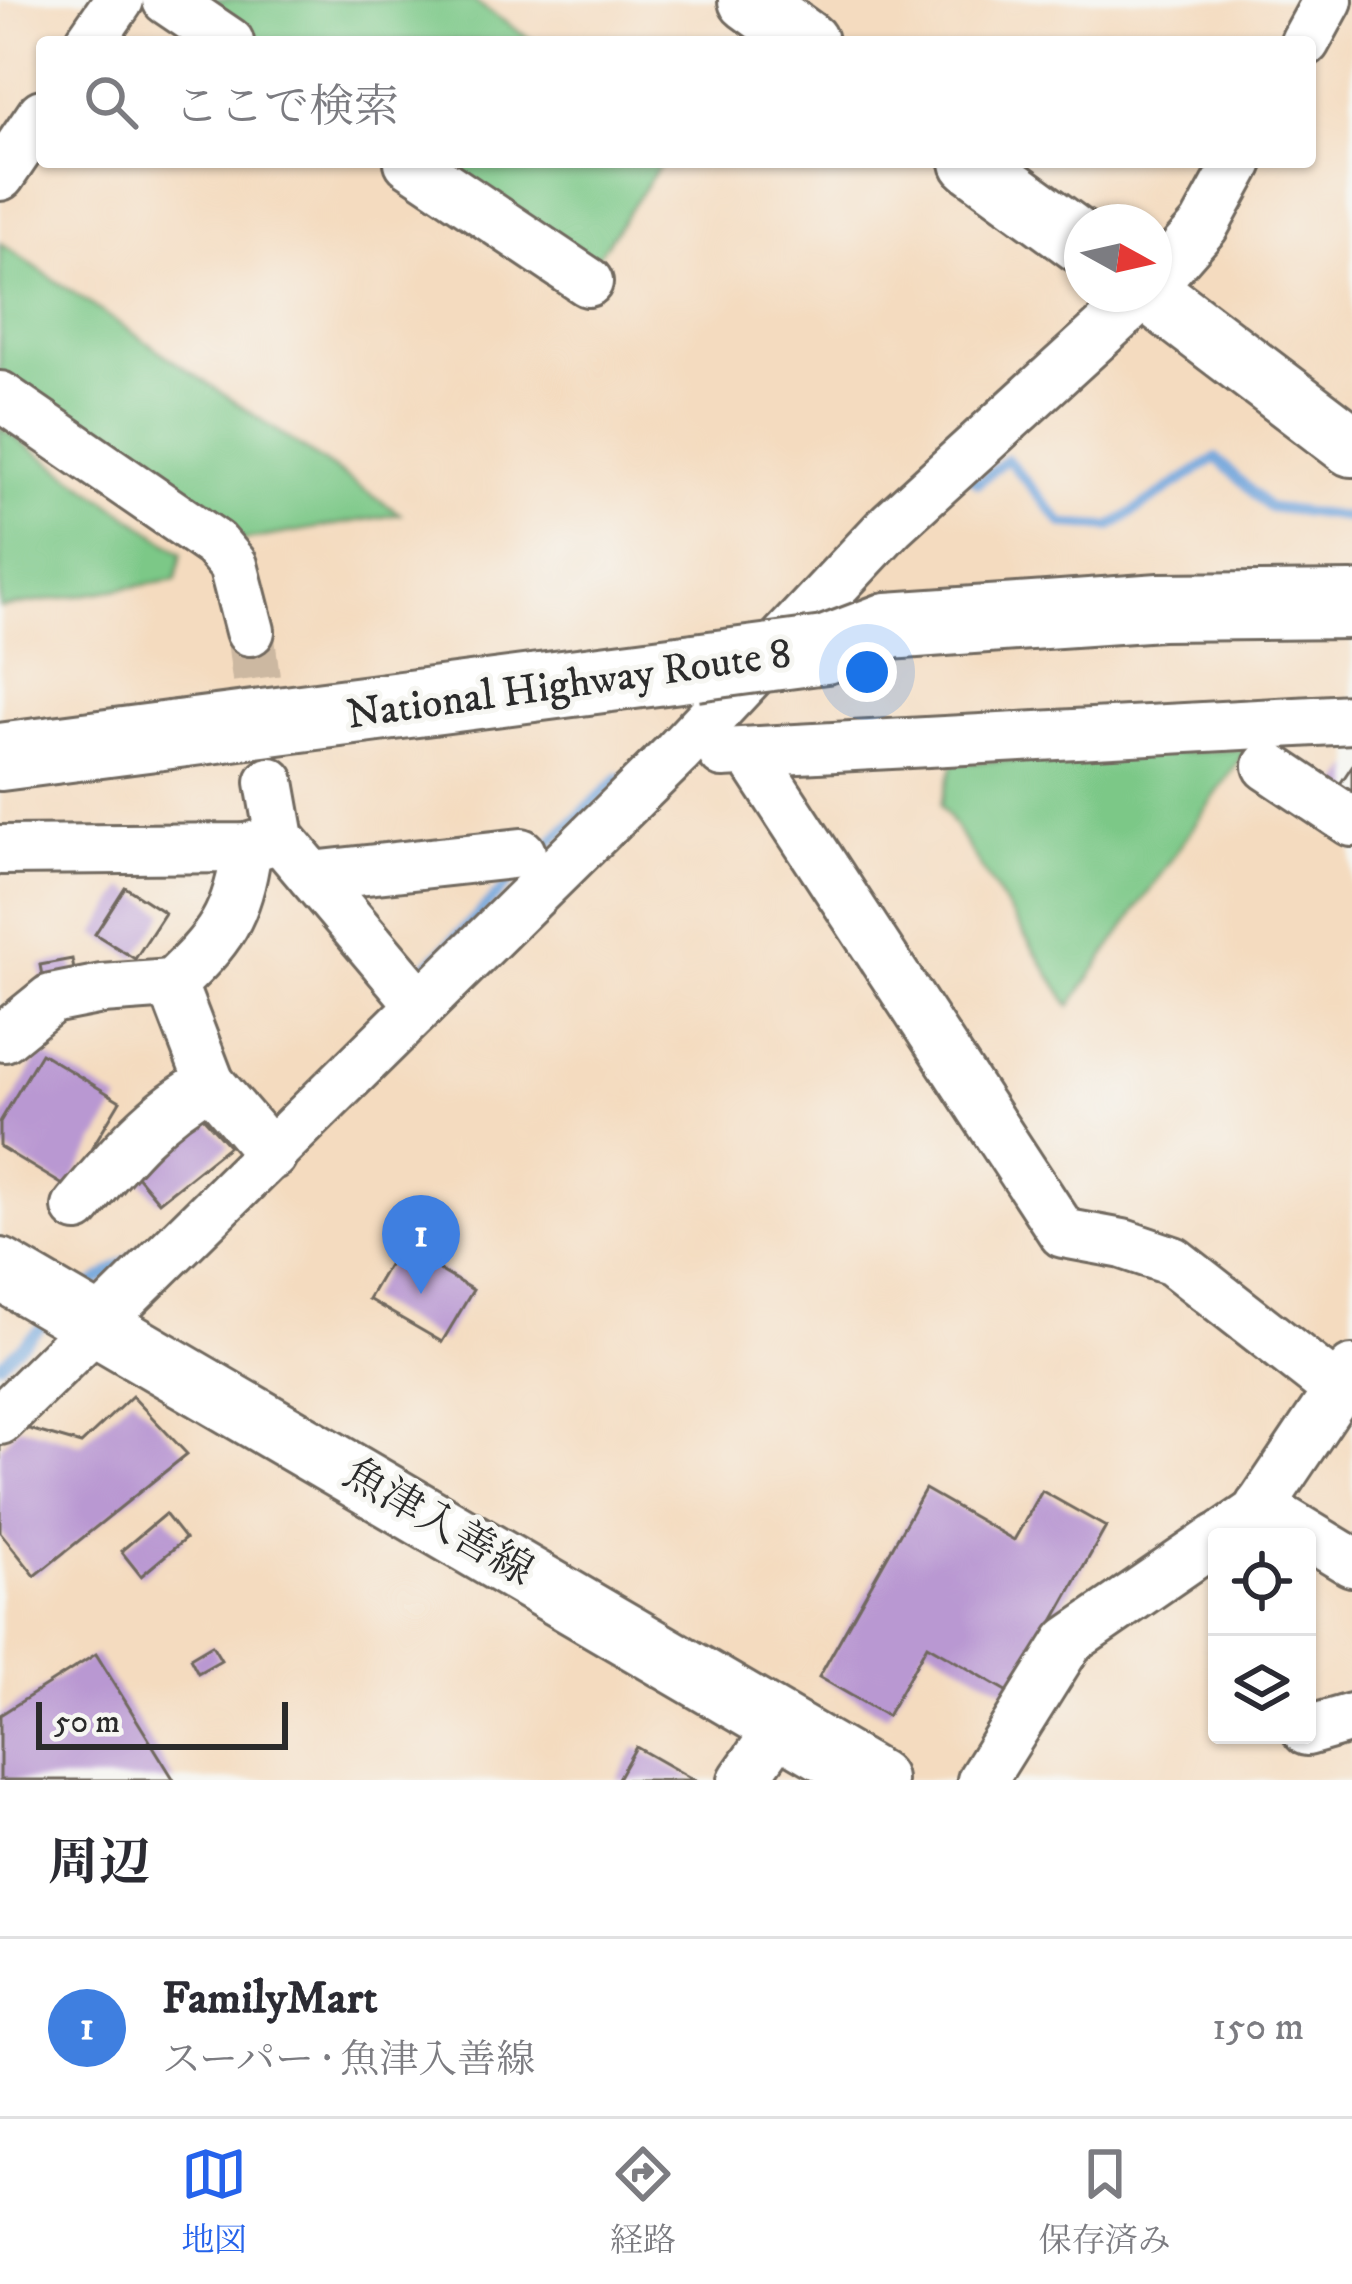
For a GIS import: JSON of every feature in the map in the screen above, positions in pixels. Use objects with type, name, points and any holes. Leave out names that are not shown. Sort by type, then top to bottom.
[{"type":"highway","name":"National Highway Route 8","points":[[0,757],[695,650],[845,615],[888,626],[1160,608],[1352,605]]},
{"type":"highway","name":"National Highway Route 8","points":[[0,714],[695,650]]},
{"type":"main road","points":[[749,0],[799,36]]},
{"type":"main road","points":[[979,168],[1064,230]]},
{"type":"main road","points":[[1172,312],[1352,446]]},
{"type":"main road","name":"魚津入善線","points":[[0,1269],[874,1780]]},
{"type":"street","points":[[94,36],[118,0]]},
{"type":"street","points":[[167,0],[221,36]]},
{"type":"street","points":[[1308,36],[1328,0]]},
{"type":"street","points":[[0,176],[36,123]]},
{"type":"street","points":[[418,168],[588,282]]},
{"type":"street","points":[[1172,262],[1204,226],[1236,168]]},
{"type":"street","points":[[0,1420],[676,753],[891,526],[1128,312]]},
{"type":"street","points":[[0,396],[215,544],[233,566],[250,631]]},
{"type":"street","points":[[676,753],[1352,719]]},
{"type":"street","points":[[749,752],[1063,1233],[1123,1244],[1173,1261],[1345,1380],[1260,1506],[1232,1528]]},
{"type":"street","points":[[1268,766],[1352,822]]},
{"type":"street","points":[[4,1037],[51,999],[102,989],[172,984],[218,940],[263,843],[270,782]]},
{"type":"street","points":[[0,850],[263,843],[312,876],[421,1005]]},
{"type":"street","points":[[312,876],[521,853]]},
{"type":"street","points":[[172,984],[210,1083],[272,1155]]},
{"type":"street","points":[[77,1207],[174,1102],[210,1083]]},
{"type":"street","points":[[1260,1506],[1352,1562]]},
{"type":"street","points":[[982,1780],[1069,1642],[1208,1546]]},
{"type":"street","points":[[1316,1728],[1352,1718]]},
{"type":"street","points":[[743,1780],[781,1726]]},
{"type":"green space","points":[[188,0],[472,0],[526,36],[242,36]]},
{"type":"green space","points":[[440,168],[658,168],[590,268]]},
{"type":"green space","points":[[0,243],[400,514],[241,541],[0,378]]},
{"type":"green space","points":[[0,427],[182,553],[176,580],[0,608]]},
{"type":"green space","points":[[1247,749],[1070,1006],[941,805],[953,763]]},
{"type":"building","points":[[1352,766],[1352,796],[1338,787]]},
{"type":"building","points":[[125,887],[165,913],[135,959],[95,934]]},
{"type":"building","points":[[72,959],[76,981],[44,986],[40,965]]},
{"type":"building","points":[[41,1053],[120,1101],[68,1188],[0,1147],[0,1122]]},
{"type":"building","points":[[193,1106],[229,1146],[159,1202],[130,1168]]},
{"type":"building","points":[[399,1246],[473,1290],[442,1342],[368,1299]]},
{"type":"building","points":[[132,1396],[187,1454],[35,1576],[0,1532],[0,1447],[19,1426],[81,1444]]},
{"type":"building","points":[[925,1489],[1014,1540],[1042,1491],[1106,1527],[1012,1694],[927,1645],[887,1716],[819,1677]]},
{"type":"building","points":[[165,1514],[185,1539],[141,1576],[121,1551]]},
{"type":"building","points":[[212,1645],[221,1660],[198,1673],[190,1658]]},
{"type":"building","points":[[96,1654],[174,1780],[0,1780],[0,1715]]},
{"type":"building","points":[[636,1747],[694,1780],[617,1780]]},
{"type":"waterway","points":[[967,474],[978,483],[1007,459],[1063,524],[1110,527],[1216,458],[1268,507],[1352,518]]},
{"type":"waterway","points":[[537,855],[619,777]]},
{"type":"waterway","points":[[414,978],[524,868]]},
{"type":"waterway","points":[[78,1293],[142,1250]]},
{"type":"waterway","points":[[0,1364],[51,1318]]},
{"type":"tunnel","points":[[250,631],[266,757]]},
{"type":"place","name":"FamilyMart","points":[[421,1294]]}]
